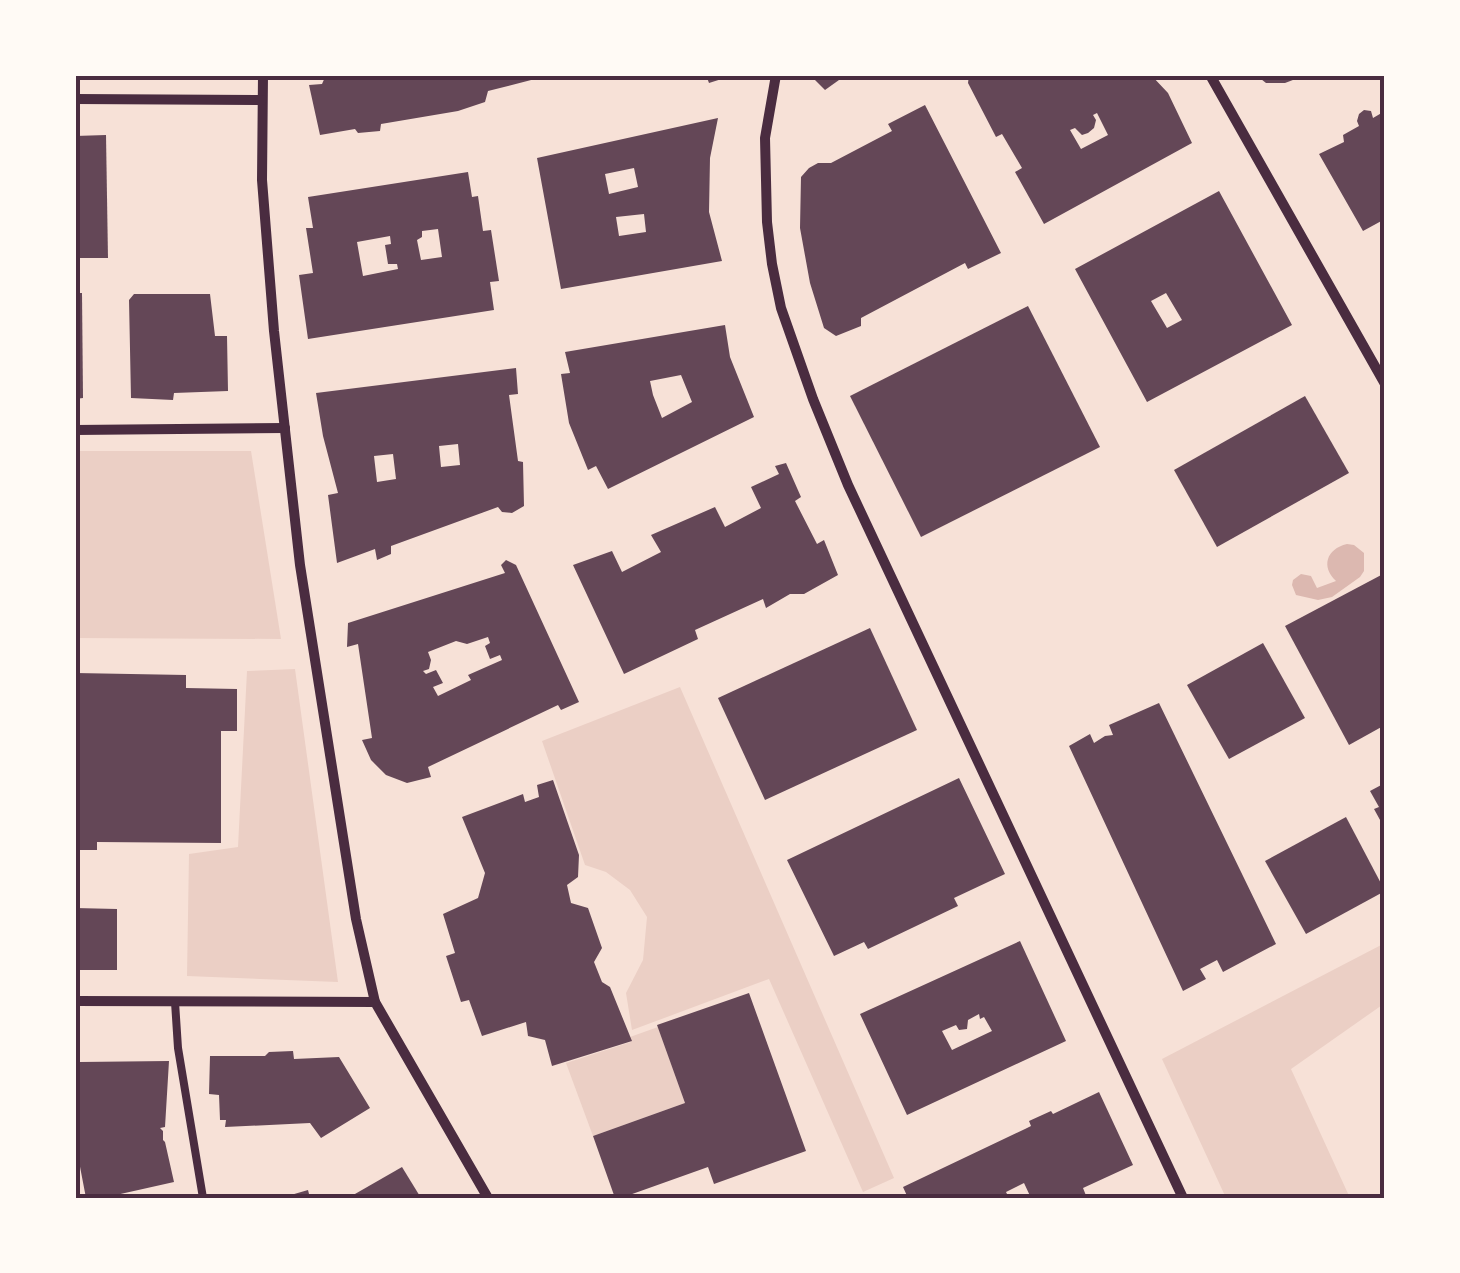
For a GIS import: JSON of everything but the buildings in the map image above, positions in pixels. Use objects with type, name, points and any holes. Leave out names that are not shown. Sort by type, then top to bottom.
[{"type":"street","points":[[263,75],[262,180],[274,331],[303,584],[356,919],[374,1002],[488,1198]]},
{"type":"street","points":[[776,75],[766,138],[767,222],[781,308],[813,399],[848,485],[1183,1198]]},
{"type":"street","points":[[1210,75],[1385,384]]},
{"type":"street","points":[[75,99],[262,100]]},
{"type":"street","points":[[75,430],[285,428]]},
{"type":"street","points":[[75,1001],[374,1002]]},
{"type":"lane","points":[[176,1002],[178,1048],[204,1198]]},
{"type":"shaded area","points":[[75,451],[251,451],[281,639],[75,638]]},
{"type":"shaded area","points":[[1347,544],[1364,553],[1360,577],[1332,597],[1318,600],[1296,595],[1293,580],[1301,574],[1311,576],[1317,588],[1336,581],[1328,570],[1328,559],[1334,550]]},
{"type":"shaded area","points":[[295,669],[338,982],[187,976],[189,854],[238,847],[247,671]]},
{"type":"shaded area","points":[[680,687],[894,1178],[863,1192],[769,979],[632,1030],[626,993],[643,960],[647,917],[630,890],[606,872],[585,865],[542,741]]},
{"type":"shaded area","points":[[1385,943],[1385,1003],[1291,1069],[1350,1198],[1226,1198],[1162,1059]]},
{"type":"shaded area","points":[[658,1027],[685,1103],[593,1136],[566,1063],[631,1042],[630,1037]]}]
